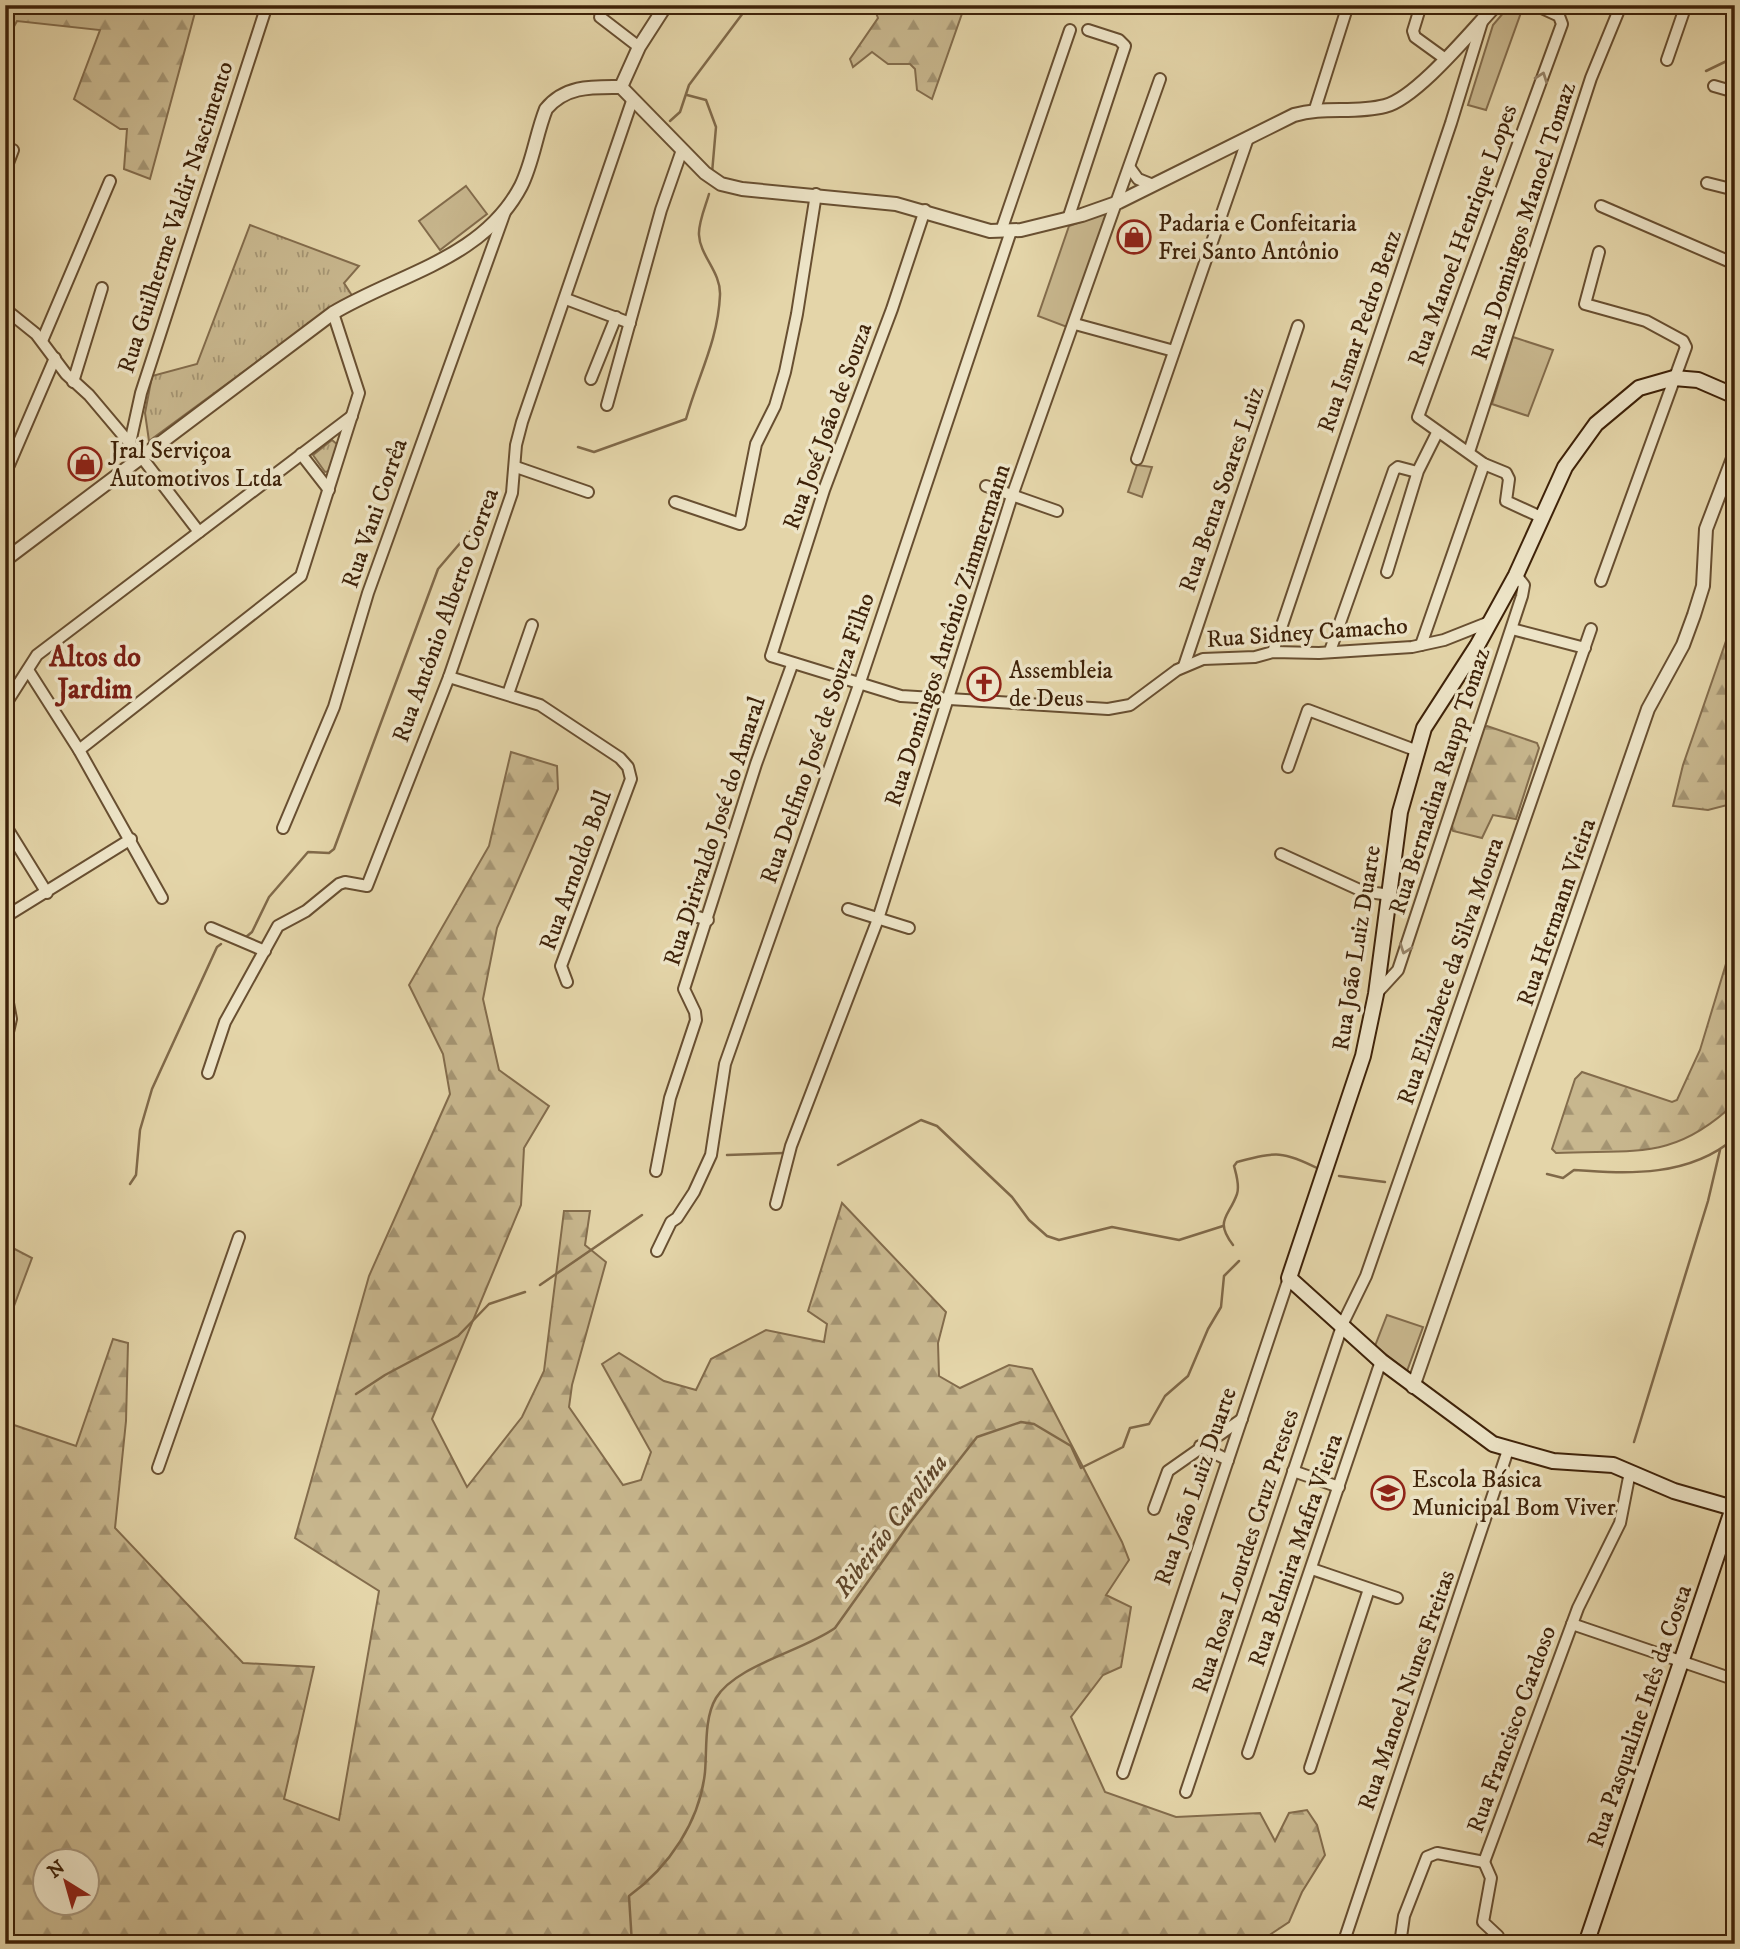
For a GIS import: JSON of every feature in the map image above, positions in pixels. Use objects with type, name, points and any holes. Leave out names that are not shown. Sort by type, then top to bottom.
[{"type":"main road","name":"Rua João Luiz Duarte","points":[[1289,1278],[1359,1072],[1376,994],[1398,821],[1415,750],[1427,722],[1477,646],[1487,623],[1516,575],[1565,467],[1597,424],[1639,388],[1674,378],[1698,380],[1735,396]]},
{"type":"main road","points":[[1289,1278],[1343,1323],[1381,1361],[1485,1439],[1508,1450],[1553,1461],[1607,1464],[1674,1491],[1734,1506]]},
{"type":"main road","name":"Rua Pasqualine Inês da Costa","points":[[1586,1944],[1734,1506]]},
{"type":"street","name":"Rua Guilherme Valdir Nascimento","points":[[130,443],[141,393],[267,5]]},
{"type":"street","points":[[621,87],[639,47],[666,5]]},
{"type":"street","points":[[1315,109],[1348,5]]},
{"type":"street","points":[[1421,5],[1413,31],[1415,37],[1444,58]]},
{"type":"street","points":[[621,87],[682,150],[721,184],[742,189],[816,194],[925,210],[968,225],[1006,231],[1068,219],[1119,201],[1248,138],[1315,109],[1356,110],[1386,106],[1422,82],[1496,5]]},
{"type":"street","name":"Rua Manoel Henrique Lopes","points":[[1535,5],[1559,16],[1562,24],[1418,416],[1437,433],[1484,464],[1507,475],[1504,499],[1508,504],[1543,518]]},
{"type":"street","name":"Rua Domingos Manoel Tomaz","points":[[1469,452],[1591,78],[1621,5]]},
{"type":"street","points":[[1667,60],[1686,5]]},
{"type":"street","points":[[600,17],[639,47]]},
{"type":"street","name":"Rua Ismar Pedro Benz","points":[[1273,652],[1443,149],[1482,22]]},
{"type":"street","name":"Rua Delfino José de Souza Filho","points":[[657,1251],[671,1222],[677,1218],[694,1192],[711,1155],[725,1064],[859,685],[1070,30]]},
{"type":"street","points":[[1068,219],[1125,46],[1119,40],[1088,30]]},
{"type":"street","name":"Rua Domingos Antônio Zimmermann","points":[[776,1205],[791,1146],[878,919],[1012,496],[1119,201],[1160,79]]},
{"type":"street","points":[[1714,86],[1735,92]]},
{"type":"street","points":[[5,560],[334,313],[378,289],[430,268],[505,212],[522,184],[541,122],[554,100],[579,88],[621,87]]},
{"type":"street","name":"Rua Antônio Alberto Correa","points":[[208,1073],[225,1022],[283,921],[306,911],[331,889],[345,882],[367,886],[449,677],[512,493],[516,444],[522,422],[632,101]]},
{"type":"street","points":[[1137,459],[1248,138]]},
{"type":"street","points":[[5,171],[13,150]]},
{"type":"street","points":[[607,405],[661,210],[682,150]]},
{"type":"street","points":[[1130,168],[1138,179],[1153,185]]},
{"type":"street","points":[[42,341],[110,181]]},
{"type":"street","points":[[1707,183],[1735,190]]},
{"type":"street","points":[[675,502],[740,524],[756,444],[775,406],[785,372],[816,194]]},
{"type":"street","points":[[1601,206],[1735,264]]},
{"type":"street","name":"Rua José João de Souza","points":[[771,656],[824,490],[888,319],[925,210]]},
{"type":"street","name":"Rua Vani Corrêa","points":[[283,828],[334,707],[386,541],[505,212]]},
{"type":"street","points":[[1599,252],[1584,301],[1588,307],[1646,321],[1683,341],[1686,347],[1601,581]]},
{"type":"street","points":[[74,382],[102,288]]},
{"type":"street","points":[[566,299],[630,323]]},
{"type":"street","points":[[5,309],[42,341],[74,382],[89,395],[143,458],[199,532]]},
{"type":"street","points":[[79,750],[297,580],[329,490],[359,387],[334,313]]},
{"type":"street","points":[[591,379],[616,317]]},
{"type":"street","points":[[1075,324],[1174,351]]},
{"type":"street","name":"Rua Benta Soares Luiz","points":[[1184,666],[1298,326]]},
{"type":"street","points":[[9,465],[55,358]]},
{"type":"street","points":[[5,705],[37,655],[48,645],[352,416]]},
{"type":"street","points":[[1387,572],[1418,472],[1437,433]]},
{"type":"street","name":"Rua Hermann Vieira","points":[[1413,1387],[1648,709],[1683,645],[1694,615],[1703,586],[1706,529],[1735,453]]},
{"type":"street","points":[[301,454],[329,490]]},
{"type":"street","points":[[1421,645],[1484,464]]},
{"type":"street","points":[[516,467],[588,492]]},
{"type":"street","points":[[1331,651],[1394,470],[1398,467],[1418,472]]},
{"type":"street","points":[[986,485],[1057,511]]},
{"type":"street","name":"Rua Bernadina Raupp Tomaz","points":[[1376,994],[1398,970],[1512,628],[1523,590],[1522,580],[1516,575]]},
{"type":"street","name":"Rua Sidney Camacho","points":[[771,656],[859,685],[909,697],[1116,709],[1138,701],[1184,666],[1203,659],[1255,657],[1273,652],[1421,645],[1487,623]]},
{"type":"street","points":[[508,694],[532,625]]},
{"type":"street","points":[[1512,628],[1586,649]]},
{"type":"street","name":"Rua Elizabete da Silva Moura","points":[[1343,1323],[1366,1276],[1591,629]]},
{"type":"street","name":"Rua Dirivaldo José do Amaral","points":[[656,1171],[668,1105],[696,1020],[684,989],[757,759],[792,665]]},
{"type":"street","points":[[28,670],[79,750],[162,898]]},
{"type":"street","name":"Rua Arnoldo Boll","points":[[449,677],[540,705],[620,758],[631,773],[561,966],[567,982]]},
{"type":"street","points":[[1288,767],[1308,710],[1415,750]]},
{"type":"street","points":[[5,825],[47,893]]},
{"type":"street","points":[[5,917],[131,839]]},
{"type":"street","points":[[1281,854],[1362,891],[1390,895]]},
{"type":"street","points":[[848,909],[909,928]]},
{"type":"street","points":[[685,913],[708,920]]},
{"type":"street","points":[[211,928],[265,951]]},
{"type":"street","points":[[5,987],[11,1019],[5,1045]]},
{"type":"street","points":[[159,1468],[239,1237]]},
{"type":"street","name":"Rua João Luiz Duarte","points":[[1123,1773],[1289,1278]]},
{"type":"street","name":"Rua Rosa Lourdes Cruz Prestes","points":[[1186,1792],[1343,1323]]},
{"type":"street","name":"Rua Belmira Mafra Vieira","points":[[1248,1753],[1381,1361]]},
{"type":"street","points":[[1153,1509],[1168,1471],[1242,1419]]},
{"type":"street","points":[[1200,1446],[1228,1460]]},
{"type":"street","name":"Rua Manoel Nunes Freitas","points":[[1343,1944],[1508,1450]]},
{"type":"street","points":[[1293,1471],[1339,1487]]},
{"type":"street","name":"Rua Francisco Cardoso","points":[[1400,1944],[1404,1916],[1427,1857],[1437,1853],[1484,1862],[1588,1584],[1620,1523],[1630,1472]]},
{"type":"street","points":[[1312,1569],[1397,1598]]},
{"type":"street","points":[[1310,1768],[1369,1589]]},
{"type":"street","points":[[1572,1624],[1730,1678]]},
{"type":"street","points":[[1484,1862],[1490,1878],[1483,1922],[1498,1936]]},
{"type":"green space","points":[[5,5],[197,5],[150,179],[124,169],[127,129],[120,129],[74,99],[100,30],[17,21],[5,43]]},
{"type":"green space","points":[[873,5],[965,5],[932,99],[917,90],[915,69],[910,64],[888,64],[872,52],[853,67],[850,59],[878,18]]},
{"type":"green space","points":[[1510,5],[1523,7],[1486,110],[1468,105],[1493,25]]},
{"type":"green space","points":[[466,186],[487,214],[440,250],[419,221]]},
{"type":"green space","points":[[1109,212],[1067,327],[1038,316],[1069,226]]},
{"type":"green space","points":[[250,225],[359,266],[344,283],[353,297],[330,308],[149,441],[145,413],[152,376],[197,364]]},
{"type":"green space","points":[[1513,337],[1553,350],[1528,416],[1492,404]]},
{"type":"green space","points":[[332,440],[338,445],[330,471],[325,472],[313,455]]},
{"type":"green space","points":[[1137,465],[1152,467],[1142,497],[1128,492]]},
{"type":"green space","points":[[1735,615],[1735,803],[1708,810],[1673,806],[1683,765]]},
{"type":"green space","points":[[1487,726],[1537,743],[1539,748],[1516,819],[1493,815],[1482,838],[1453,831],[1450,824],[1482,728]]},
{"type":"green space","points":[[511,752],[557,766],[558,789],[497,928],[483,999],[499,1070],[549,1106],[524,1148],[521,1205],[432,1419],[467,1487],[522,1417],[544,1371],[564,1211],[590,1211],[585,1245],[606,1262],[572,1385],[569,1407],[623,1485],[641,1480],[651,1452],[602,1364],[619,1353],[664,1381],[696,1390],[711,1359],[766,1330],[824,1342],[827,1324],[808,1311],[842,1203],[946,1312],[938,1343],[939,1376],[960,1388],[1009,1365],[1032,1369],[1122,1542],[1129,1560],[1106,1595],[1131,1607],[1121,1667],[1103,1675],[1071,1717],[1105,1792],[1176,1817],[1260,1813],[1275,1841],[1289,1813],[1307,1810],[1317,1825],[1325,1855],[1302,1892],[1289,1922],[1256,1944],[5,1944],[5,1422],[76,1446],[113,1339],[128,1343],[126,1421],[115,1528],[243,1663],[314,1667],[284,1799],[339,1820],[379,1591],[295,1538],[369,1276],[450,1094],[443,1054],[409,985],[489,846]]},
{"type":"green space","points":[[1735,934],[1735,1103],[1713,1122],[1672,1144],[1631,1151],[1556,1153],[1552,1149],[1575,1079],[1582,1072],[1672,1102],[1677,1100],[1700,1050]]},
{"type":"green space","points":[[5,1244],[32,1258],[5,1330]]},
{"type":"green space","points":[[1387,1315],[1423,1327],[1407,1371],[1375,1346]]},
{"type":"waterway","points":[[670,121],[680,112],[689,85],[749,5]]},
{"type":"waterway","points":[[1706,71],[1735,57]]},
{"type":"waterway","points":[[687,95],[706,100],[716,127],[712,173]]},
{"type":"waterway","points":[[578,447],[594,452],[686,419],[712,343],[720,295],[717,279],[700,243],[699,235],[709,194]]},
{"type":"waterway","points":[[246,937],[252,932],[269,897],[308,852],[329,853],[334,849],[438,569],[479,521]]},
{"type":"waterway","points":[[130,1184],[136,1175],[140,1130],[152,1089],[217,947],[221,944]]},
{"type":"waterway","points":[[838,1165],[921,1120],[937,1126],[1012,1197],[1029,1220],[1047,1236],[1059,1240],[1112,1227],[1179,1240],[1223,1226]]},
{"type":"waterway","name":"Ribeirão Carolina","points":[[1547,1174],[1563,1178],[1574,1170],[1637,1172],[1679,1166],[1717,1151],[1735,1138]]},
{"type":"waterway","points":[[1634,1442],[1708,1201],[1720,1150]]},
{"type":"waterway","points":[[727,1155],[784,1153]]},
{"type":"waterway","name":"Ribeirão Carolina","points":[[1233,1245],[1227,1237],[1224,1224],[1238,1191],[1234,1166],[1237,1162],[1279,1155],[1296,1158],[1319,1169]]},
{"type":"waterway","name":"Ribeirão Carolina","points":[[1339,1176],[1385,1182]]},
{"type":"waterway","points":[[540,1285],[642,1215]]},
{"type":"waterway","name":"Ribeirão Carolina","points":[[632,1944],[629,1896],[669,1857],[680,1842],[697,1808],[705,1772],[712,1706],[726,1686],[754,1667],[835,1628],[909,1524],[977,1437],[1021,1422],[1034,1424],[1071,1446],[1081,1468],[1123,1447],[1130,1428],[1149,1424],[1165,1396],[1188,1376],[1208,1329],[1221,1307],[1224,1276],[1239,1261]]},
{"type":"waterway","points":[[356,1394],[385,1375],[458,1336],[489,1304],[525,1292]]},
{"type":"place","name":"Padaria e Confeitaria Frei Santo Antônio","points":[[1134,237]]},
{"type":"place","name":"Jral Serviçoa Automotivos Ltda","points":[[85,464]]},
{"type":"place","name":"Assembleia de Deus","points":[[984,684]]},
{"type":"place","name":"Escola Básica Municipal Bom Viver","points":[[1388,1493]]},
{"type":"district","name":"Altos do Jardim","points":[[95,672]]}]
